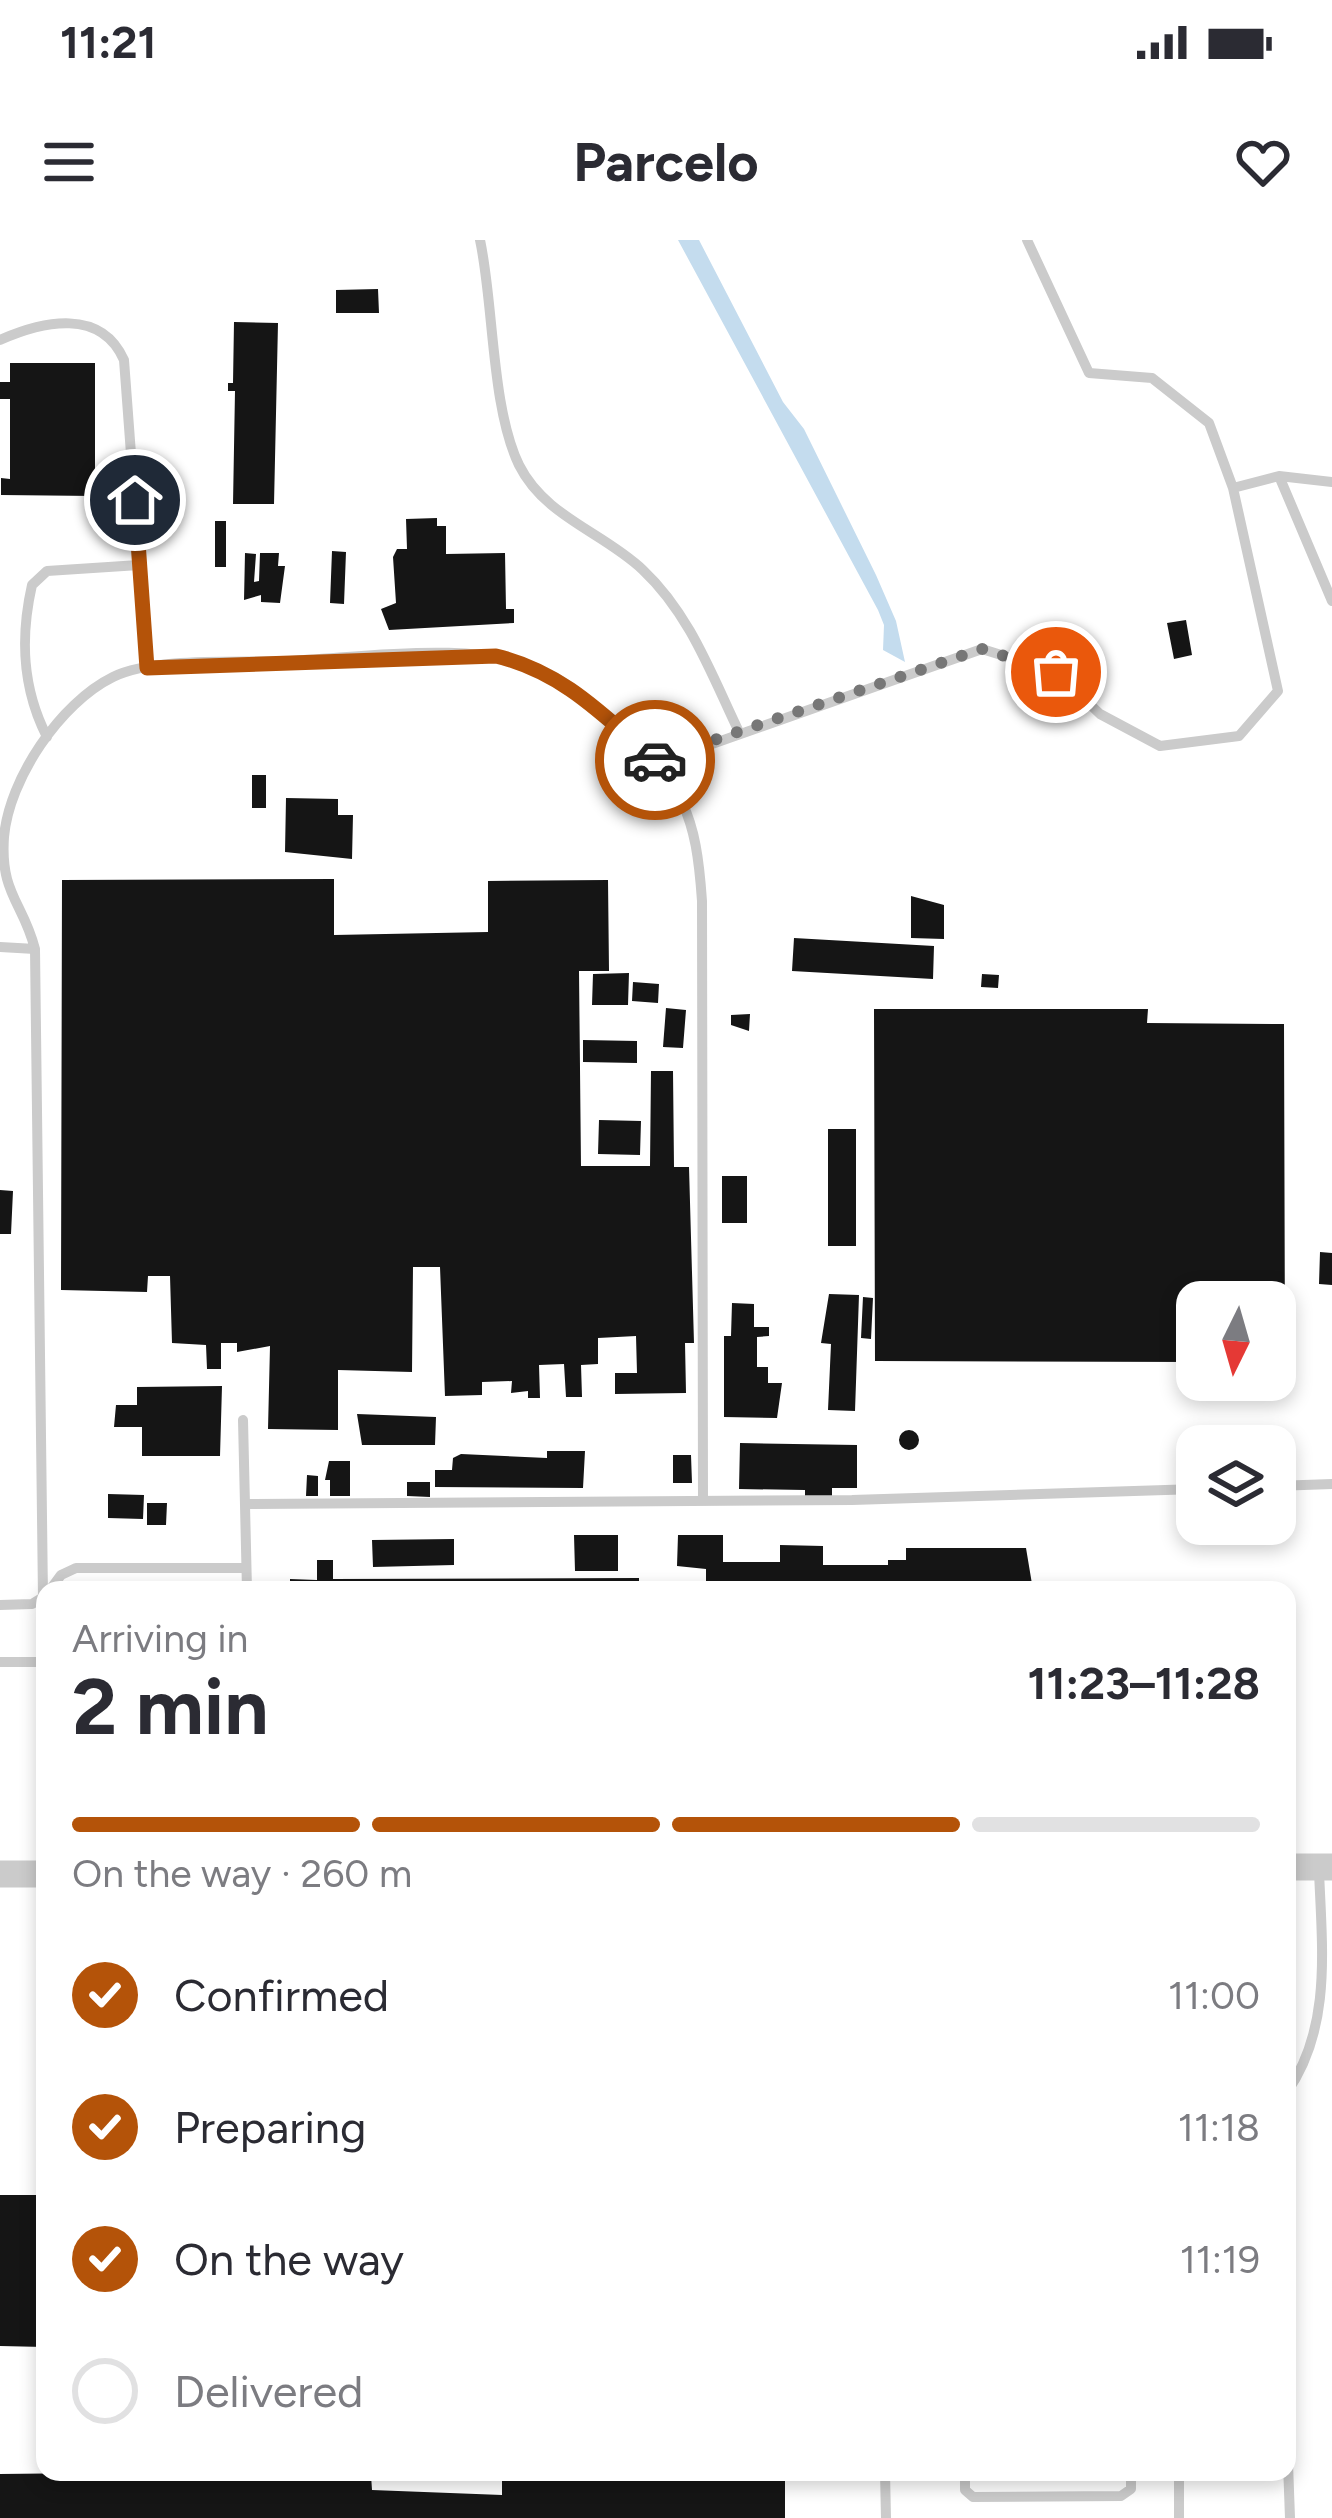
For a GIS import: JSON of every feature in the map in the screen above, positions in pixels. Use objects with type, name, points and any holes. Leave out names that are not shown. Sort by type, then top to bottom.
[{"type":"street","points":[[1296,1868],[1326,1867]]},
{"type":"street","points":[[0,1874],[36,1874]]},
{"type":"lane","points":[[480,240],[509,433],[521,468],[550,505],[631,559],[678,606],[740,734]]},
{"type":"lane","points":[[658,763],[982,649],[1056,672],[1100,713],[1160,746],[1239,736],[1278,691],[1233,488],[1209,423],[1152,379],[1089,373],[1027,240]]},
{"type":"lane","points":[[0,340],[71,321],[98,328],[118,346],[124,361],[147,668]]},
{"type":"lane","points":[[1233,488],[1279,476],[1332,482]]},
{"type":"lane","points":[[1279,476],[1332,601]]},
{"type":"lane","points":[[47,737],[30,704],[24,652],[32,585],[47,571],[140,565]]},
{"type":"lane","points":[[46,1581],[35,949],[5,885],[4,836],[17,783],[47,737],[95,689],[147,668],[496,656],[548,673],[572,687],[658,763],[692,817],[699,861],[703,1501]]},
{"type":"lane","points":[[0,947],[35,949]]},
{"type":"lane","points":[[243,1420],[247,1581]]},
{"type":"lane","points":[[1296,1485],[1332,1484]]},
{"type":"lane","points":[[245,1504],[703,1501],[1176,1490]]},
{"type":"lane","points":[[56,1581],[76,1568],[246,1568]]},
{"type":"lane","points":[[0,1605],[36,1597]]},
{"type":"lane","points":[[0,1662],[36,1662]]},
{"type":"lane","points":[[1296,2077],[1316,2045],[1328,2002],[1326,1867]]},
{"type":"lane","points":[[885,2481],[886,2518]]},
{"type":"lane","points":[[965,2481],[965,2490],[973,2497],[994,2497],[1121,2496],[1131,2489],[1131,2481]]},
{"type":"lane","points":[[1179,2481],[1179,2518]]},
{"type":"lane","points":[[1289,2481],[1290,2518]]},
{"type":"water","points":[[678,240],[699,240],[783,402],[804,429],[896,621],[905,662],[883,650],[884,625],[878,610]]},
{"type":"building","points":[[378,289],[379,313],[336,313],[336,290]]},
{"type":"building","points":[[234,322],[278,323],[274,504],[233,504],[235,391],[228,391],[228,383],[233,383]]},
{"type":"building","points":[[10,363],[95,363],[95,496],[1,495],[1,478],[10,479],[10,399],[0,399],[0,382],[10,382]]},
{"type":"building","points":[[437,518],[437,526],[446,526],[446,554],[505,553],[506,609],[514,609],[514,623],[389,630],[381,609],[396,603],[393,557],[397,549],[407,549],[406,519]]},
{"type":"building","points":[[215,521],[226,521],[226,567],[215,567]]},
{"type":"building","points":[[332,551],[346,552],[344,604],[330,603]]},
{"type":"building","points":[[245,553],[256,554],[254,582],[259,581],[260,553],[279,553],[278,566],[285,566],[280,603],[261,602],[261,595],[244,600]]},
{"type":"building","points":[[1186,620],[1192,655],[1174,659],[1167,623]]},
{"type":"building","points":[[252,775],[266,775],[266,808],[252,808]]},
{"type":"building","points":[[286,798],[338,799],[338,815],[353,815],[352,859],[285,852]]},
{"type":"building","points":[[334,879],[334,935],[488,932],[488,881],[608,880],[609,971],[579,971],[581,1166],[650,1166],[651,1071],[673,1071],[674,1167],[689,1167],[694,1343],[685,1343],[686,1393],[615,1394],[615,1373],[637,1373],[636,1336],[598,1338],[598,1364],[581,1365],[582,1397],[566,1397],[564,1364],[539,1365],[540,1398],[528,1398],[528,1391],[511,1393],[512,1381],[482,1382],[482,1395],[445,1396],[440,1267],[413,1267],[412,1372],[338,1370],[338,1430],[268,1429],[270,1346],[237,1352],[237,1343],[221,1343],[221,1369],[207,1369],[206,1345],[172,1343],[170,1276],[148,1276],[147,1292],[61,1290],[62,880]]},
{"type":"building","points":[[911,896],[944,905],[944,939],[911,938]]},
{"type":"building","points":[[794,938],[934,946],[933,979],[792,971]]},
{"type":"building","points":[[629,973],[628,1005],[592,1005],[593,974]]},
{"type":"building","points":[[982,974],[999,975],[998,988],[981,987]]},
{"type":"building","points":[[633,982],[659,984],[658,1003],[632,1001]]},
{"type":"building","points":[[666,1008],[686,1010],[683,1048],[663,1047]]},
{"type":"building","points":[[874,1009],[1148,1009],[1147,1023],[1284,1024],[1285,1281],[1176,1281],[1176,1362],[875,1361]]},
{"type":"building","points":[[750,1014],[749,1031],[731,1025],[731,1015]]},
{"type":"building","points":[[583,1040],[637,1041],[637,1063],[583,1062]]},
{"type":"building","points":[[599,1120],[641,1121],[640,1155],[598,1154]]},
{"type":"building","points":[[828,1129],[856,1129],[856,1246],[828,1246]]},
{"type":"building","points":[[722,1176],[747,1176],[747,1223],[722,1223]]},
{"type":"building","points":[[0,1190],[13,1191],[11,1234],[0,1234]]},
{"type":"building","points":[[1320,1252],[1332,1253],[1332,1285],[1319,1284]]},
{"type":"building","points":[[829,1294],[859,1295],[855,1411],[828,1410],[831,1344],[821,1343]]},
{"type":"building","points":[[863,1297],[873,1298],[871,1339],[861,1338]]},
{"type":"building","points":[[732,1303],[754,1304],[754,1327],[769,1327],[769,1336],[757,1337],[757,1367],[768,1367],[768,1383],[782,1383],[777,1418],[724,1417],[724,1336],[731,1336]]},
{"type":"building","points":[[222,1386],[220,1456],[142,1456],[142,1427],[114,1427],[116,1405],[137,1405],[137,1387]]},
{"type":"building","points":[[357,1414],[436,1417],[435,1445],[362,1445]]},
{"type":"building","points":[[909,1430],[919,1440],[909,1450],[899,1440]]},
{"type":"building","points":[[740,1443],[857,1445],[857,1488],[832,1488],[832,1497],[805,1496],[805,1490],[739,1489]]},
{"type":"building","points":[[547,1451],[585,1451],[583,1488],[435,1487],[435,1470],[452,1470],[453,1458],[461,1454],[547,1458]]},
{"type":"building","points":[[673,1455],[691,1455],[692,1483],[673,1483]]},
{"type":"building","points":[[329,1461],[350,1461],[350,1496],[330,1496],[330,1480],[325,1480]]},
{"type":"building","points":[[307,1475],[318,1476],[318,1496],[306,1496]]},
{"type":"building","points":[[407,1482],[430,1482],[430,1497],[407,1496]]},
{"type":"building","points":[[108,1494],[144,1495],[143,1519],[108,1518]]},
{"type":"building","points":[[147,1503],[167,1503],[166,1525],[147,1525]]},
{"type":"building","points":[[574,1535],[618,1535],[618,1571],[575,1571]]},
{"type":"building","points":[[678,1535],[723,1535],[723,1562],[780,1562],[780,1545],[823,1546],[823,1565],[888,1565],[888,1560],[906,1560],[906,1548],[1026,1548],[1032,1581],[706,1581],[706,1569],[677,1566]]},
{"type":"building","points":[[454,1539],[454,1565],[373,1567],[372,1540]]},
{"type":"building","points":[[317,1560],[333,1560],[333,1579],[639,1578],[639,1581],[290,1581],[290,1579],[317,1580]]},
{"type":"building","points":[[0,2195],[36,2195],[36,2347],[0,2346]]},
{"type":"building","points":[[0,2474],[36,2474],[36,2481],[371,2481],[372,2490],[502,2495],[502,2481],[785,2481],[785,2518],[0,2518]]},
{"type":"way so far","points":[[655,760],[658,763],[982,649],[1056,672]]},
{"type":"route","points":[[135,500],[147,668],[496,656],[548,673],[572,687],[655,760]]}]
